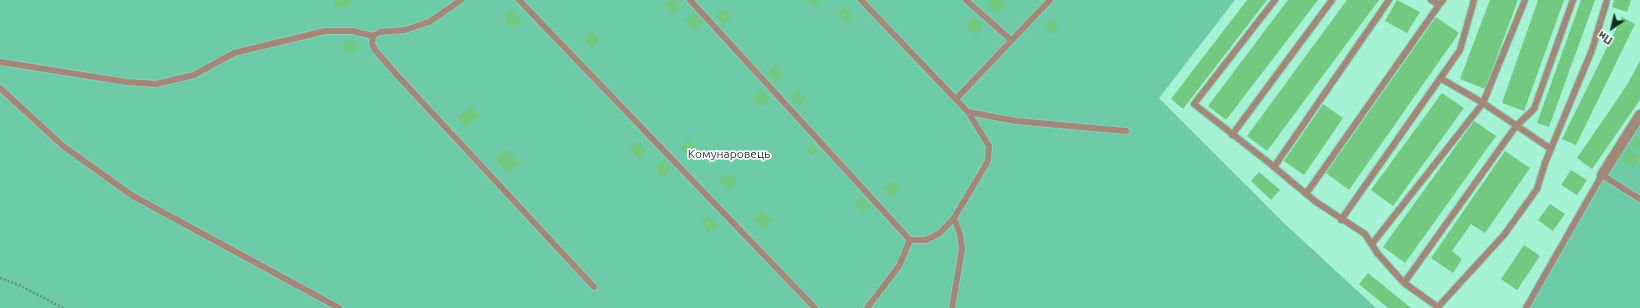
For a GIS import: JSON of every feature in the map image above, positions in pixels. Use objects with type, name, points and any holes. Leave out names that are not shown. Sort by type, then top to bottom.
[{"type":"street","points":[[1602,175],[1640,115]]},
{"type":"lane","points":[[0,62],[127,82],[156,84],[194,75],[234,54],[325,30],[352,31],[373,36],[380,32],[405,30],[420,26],[429,22],[461,0]]},
{"type":"lane","points":[[519,0],[815,308]]},
{"type":"lane","points":[[690,0],[910,240],[926,240],[940,233],[954,218],[988,161],[989,146],[968,112],[861,0]]},
{"type":"lane","points":[[966,0],[1010,40]]},
{"type":"lane","points":[[956,99],[1010,40],[1050,0]]},
{"type":"lane","points":[[1275,0],[1194,104],[1306,194],[1341,220],[1365,234],[1404,283],[1438,307],[1504,234],[1537,189],[1551,149],[1580,81],[1607,0]]},
{"type":"lane","points":[[1232,135],[1332,0]]},
{"type":"lane","points":[[1274,167],[1389,0]]},
{"type":"lane","points":[[1306,194],[1441,3],[1431,0]]},
{"type":"lane","points":[[1341,220],[1460,50],[1474,0]]},
{"type":"lane","points":[[1372,244],[1483,103],[1526,0]]},
{"type":"lane","points":[[1404,283],[1516,126],[1534,109],[1573,0]]},
{"type":"lane","points":[[373,36],[372,43],[375,50],[386,63],[594,287]]},
{"type":"lane","points":[[1440,78],[1483,103],[1551,149]]},
{"type":"lane","points":[[0,88],[63,146],[133,196],[339,308]]},
{"type":"lane","points":[[968,112],[1023,122],[1126,131]]},
{"type":"lane","points":[[1526,308],[1602,175],[1640,198]]},
{"type":"lane","points":[[952,308],[962,249],[960,234],[954,218]]},
{"type":"lane","points":[[867,308],[899,266],[910,240]]},
{"type":"path","points":[[0,278],[19,285],[63,308]]},
{"type":"green space","name":"Комунаровець","points":[[0,0],[1235,0],[1159,98],[1285,224],[1376,308],[0,308]]},
{"type":"green space","points":[[1640,115],[1640,308],[1524,308]]},
{"type":"building","points":[[334,0],[350,0],[351,5],[335,8]]},
{"type":"building","points":[[670,0],[675,0],[682,7],[674,15],[664,5]]},
{"type":"building","points":[[806,0],[822,0],[814,8]]},
{"type":"building","points":[[991,0],[1001,0],[1006,5],[997,14],[987,4]]},
{"type":"building","points":[[1247,0],[1267,0],[1183,109],[1171,99]]},
{"type":"building","points":[[1288,0],[1318,0],[1226,120],[1208,106]]},
{"type":"building","points":[[1347,0],[1379,0],[1267,151],[1247,136]]},
{"type":"building","points":[[1397,0],[1420,12],[1407,33],[1385,21]]},
{"type":"building","points":[[1490,0],[1518,0],[1485,89],[1460,79]]},
{"type":"building","points":[[1538,0],[1564,0],[1524,111],[1502,103]]},
{"type":"building","points":[[1581,0],[1595,0],[1549,127],[1537,123]]},
{"type":"building","points":[[1614,0],[1631,0],[1627,12],[1612,7]]},
{"type":"building","points":[[845,7],[854,16],[846,24],[837,14]]},
{"type":"building","points":[[723,8],[732,17],[724,25],[715,16]]},
{"type":"building","points":[[512,10],[521,20],[513,28],[503,18]]},
{"type":"building","points":[[694,13],[703,22],[695,30],[685,21]]},
{"type":"building","points":[[974,17],[984,26],[976,35],[966,26]]},
{"type":"building","points":[[1436,17],[1459,33],[1349,190],[1326,173]]},
{"type":"building","points":[[1622,17],[1635,24],[1576,145],[1562,139]]},
{"type":"building","points":[[1053,19],[1060,25],[1053,34],[1045,28]]},
{"type":"building","points":[[591,31],[601,40],[593,48],[583,38]]},
{"type":"building","points":[[352,38],[359,47],[349,55],[341,46]]},
{"type":"building","points":[[1640,61],[1640,100],[1592,169],[1577,158],[1627,85]]},
{"type":"building","points":[[775,65],[784,74],[776,82],[767,73]]},
{"type":"building","points":[[761,90],[771,99],[762,107],[753,98]]},
{"type":"building","points":[[798,90],[807,99],[799,107],[790,98]]},
{"type":"building","points":[[1442,93],[1464,108],[1393,206],[1371,190]]},
{"type":"building","points":[[1323,104],[1343,118],[1304,175],[1284,161]]},
{"type":"building","points":[[473,106],[480,116],[465,127],[457,117]]},
{"type":"building","points":[[1474,121],[1496,136],[1405,263],[1383,247]]},
{"type":"building","points":[[1636,137],[1640,140],[1640,151],[1631,146]]},
{"type":"building","points":[[688,139],[698,149],[689,156],[680,147]]},
{"type":"building","points":[[638,141],[647,151],[639,159],[629,149]]},
{"type":"building","points":[[812,144],[818,150],[812,156],[806,150]]},
{"type":"building","points":[[506,149],[520,163],[509,173],[495,159]]},
{"type":"building","points":[[1628,149],[1640,156],[1634,168],[1621,161]]},
{"type":"building","points":[[1505,151],[1530,168],[1485,233],[1471,224],[1452,251],[1462,259],[1453,273],[1431,258]]},
{"type":"building","points":[[662,160],[671,170],[663,178],[654,168]]},
{"type":"building","points":[[1571,170],[1587,180],[1577,195],[1561,185]]},
{"type":"building","points":[[728,172],[737,182],[729,190],[719,180]]},
{"type":"building","points":[[1259,172],[1280,190],[1271,200],[1251,181]]},
{"type":"building","points":[[892,181],[901,190],[893,198],[884,189]]},
{"type":"building","points":[[862,196],[871,206],[863,213],[854,204]]},
{"type":"building","points":[[1550,204],[1565,214],[1553,231],[1538,220]]},
{"type":"building","points":[[762,211],[772,221],[763,229],[754,219]]},
{"type":"building","points":[[708,215],[718,225],[709,233],[700,223]]},
{"type":"building","points":[[1524,245],[1540,256],[1517,290],[1501,279]]},
{"type":"building","points":[[1368,273],[1411,308],[1388,308],[1359,284]]}]
